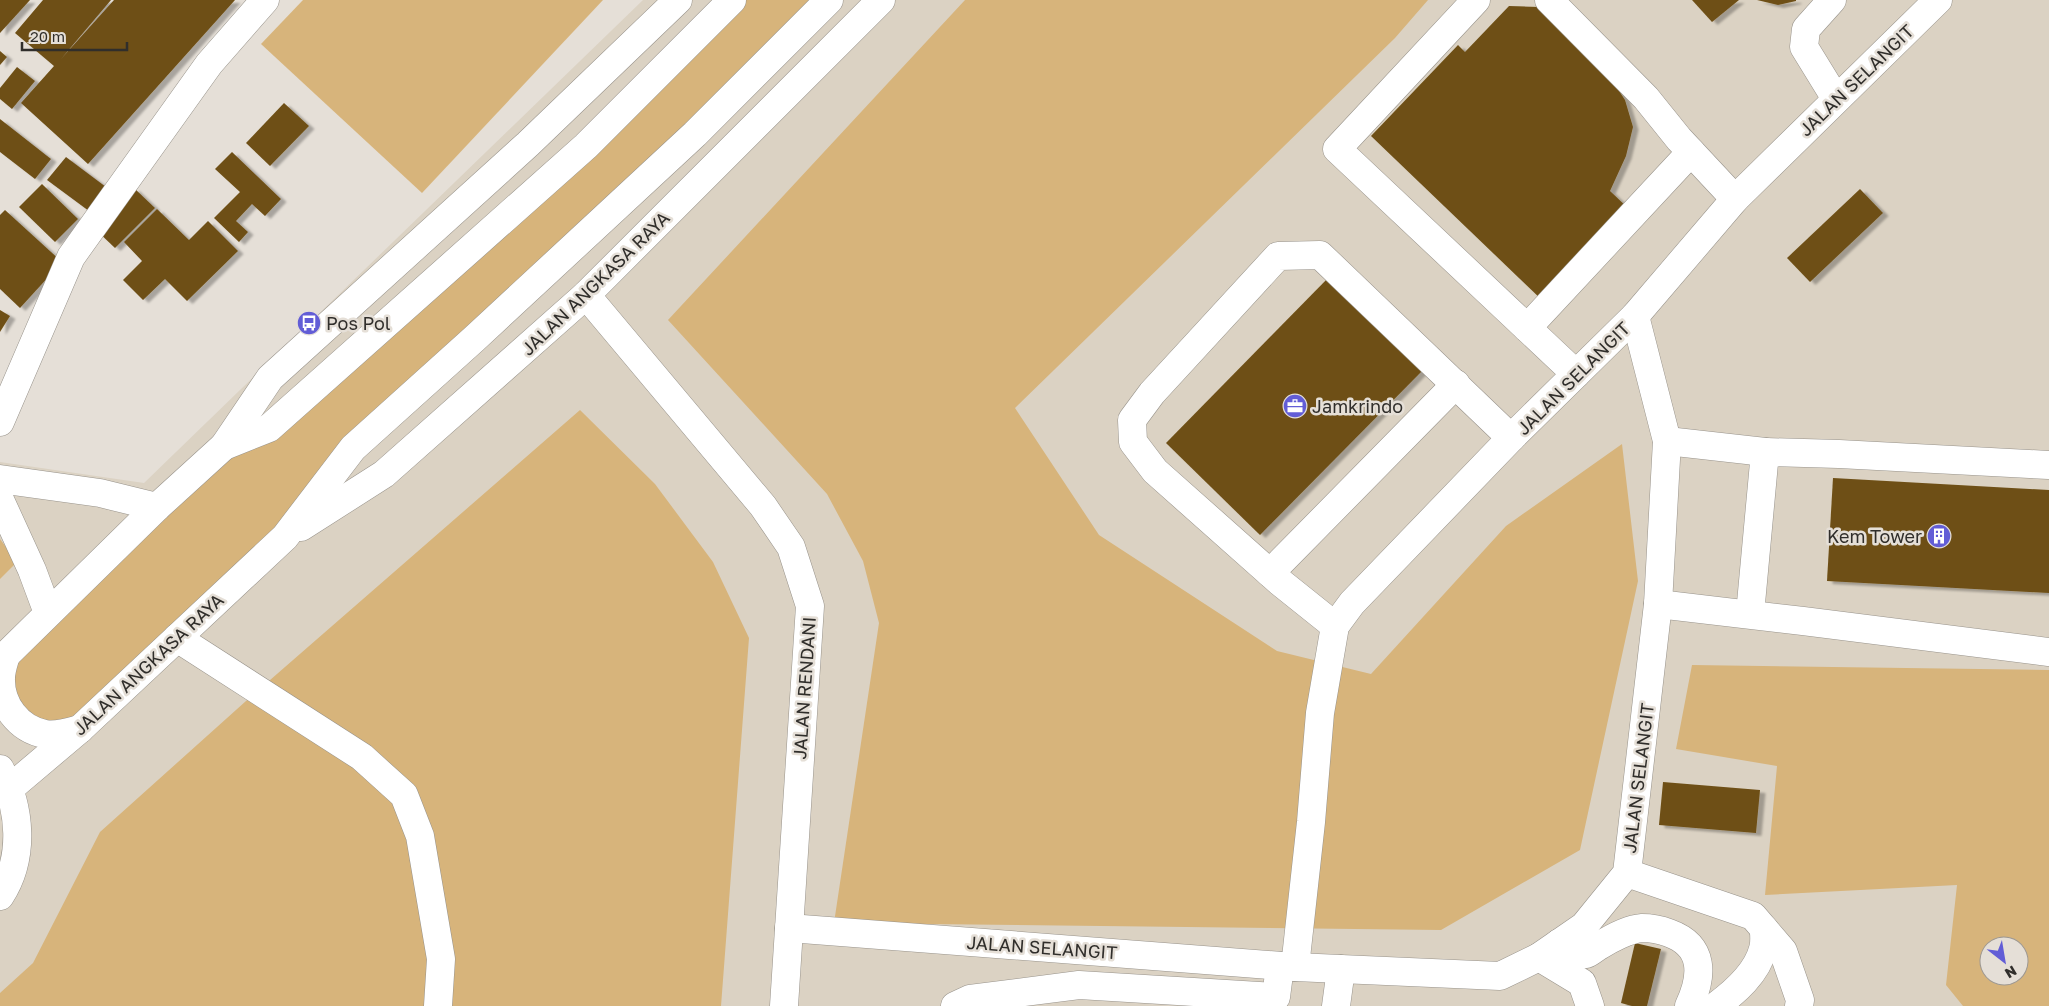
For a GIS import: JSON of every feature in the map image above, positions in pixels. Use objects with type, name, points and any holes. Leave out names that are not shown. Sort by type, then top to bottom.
[{"type":"street","points":[[0,422],[71,257],[209,64],[265,0]]},
{"type":"street","points":[[80,729],[65,734],[47,734],[32,730],[19,722],[8,709],[2,693],[0,676],[3,658],[157,507],[224,446],[270,378],[528,144],[678,0]]},
{"type":"street","points":[[224,446],[269,428],[586,146],[732,0]]},
{"type":"street","name":"JALAN ANGKASA RAYA","points":[[5,779],[80,729],[285,537],[353,448],[482,332],[695,134],[829,0]]},
{"type":"street","name":"JALAN ANGKASA RAYA","points":[[285,537],[384,474],[586,295],[881,0]]},
{"type":"street","points":[[1476,0],[1337,149],[1576,374]]},
{"type":"street","points":[[1549,0],[1646,98],[1691,152],[1735,199]]},
{"type":"street","points":[[1832,0],[1806,29],[1804,47],[1836,99]]},
{"type":"street","name":"JALAN SELANGIT","points":[[1288,967],[1311,822],[1320,713],[1335,626],[1352,603],[1511,438],[1635,316],[1735,199],[1938,0]]},
{"type":"street","points":[[1527,328],[1691,152]]},
{"type":"street","points":[[1335,626],[1270,573],[1156,471],[1133,442],[1132,420],[1152,393],[1278,256],[1320,255],[1511,438]]},
{"type":"street","name":"JALAN RENDANI","points":[[586,295],[763,506],[791,547],[810,606],[784,1006]]},
{"type":"street","name":"JALAN SELANGIT","points":[[789,928],[1288,967],[1500,976],[1549,950],[1584,926],[1627,873],[1658,604],[1667,441],[1635,316]]},
{"type":"street","points":[[1270,573],[1456,384]]},
{"type":"street","points":[[1667,441],[1765,452],[1812,452],[2049,465]]},
{"type":"street","points":[[1750,614],[1765,452]]},
{"type":"street","points":[[0,480],[100,493],[157,507]]},
{"type":"street","points":[[0,500],[32,570],[48,613]]},
{"type":"street","points":[[1658,604],[2049,652]]},
{"type":"street","points":[[177,638],[362,757],[404,795],[420,836],[441,959],[438,1006]]},
{"type":"street","points":[[0,896],[14,865],[18,839],[16,814],[5,779]]},
{"type":"street","points":[[1627,873],[1753,916],[1783,951],[1802,1004]]},
{"type":"street","points":[[1549,950],[1586,954],[1602,944],[1642,928],[1660,930],[1675,935],[1688,942],[1699,965],[1699,979],[1688,1006]]},
{"type":"street","points":[[1716,1006],[1735,993],[1760,958],[1764,947],[1764,930]]},
{"type":"street","points":[[1549,950],[1582,983],[1590,1006]]},
{"type":"street","points":[[955,1006],[970,999],[1080,985],[1275,1002],[1288,967]]},
{"type":"street","points":[[1336,1006],[1341,969]]},
{"type":"shaded area","points":[[303,0],[603,0],[422,193],[261,44]]},
{"type":"shaded area","points":[[643,0],[2049,0],[2049,1006],[0,1006],[0,462],[144,483]]},
{"type":"shaded area","points":[[736,0],[829,0],[80,729],[19,722],[6,655],[224,446],[269,428]]},
{"type":"shaded area","points":[[965,0],[1428,0],[1395,38],[1015,408],[1099,535],[1277,651],[1371,674],[1506,526],[1622,444],[1638,581],[1580,850],[1441,930],[834,923],[879,623],[863,561],[827,494],[668,320]]},
{"type":"shaded area","points":[[580,410],[655,484],[713,562],[749,638],[721,1006],[0,1006],[0,993],[33,963],[100,832],[246,701]]},
{"type":"shaded area","points":[[0,539],[17,562],[0,579]]},
{"type":"shaded area","points":[[1692,665],[2049,670],[2049,1006],[1963,1006],[1946,985],[1957,885],[1765,895],[1777,766],[1676,749]]},
{"type":"building","points":[[0,0],[30,0],[0,33]]},
{"type":"building","points":[[43,0],[111,0],[61,59],[114,0],[235,0],[88,164],[21,103],[54,66],[15,33]]},
{"type":"building","points":[[1692,0],[1739,0],[1712,22]]},
{"type":"building","points":[[1757,0],[1796,0],[1796,1],[1778,5]]},
{"type":"building","points":[[1509,6],[1539,7],[1604,68],[1625,100],[1633,127],[1626,156],[1610,191],[1630,210],[1543,301],[1371,136],[1458,45],[1465,52]]},
{"type":"building","points":[[0,51],[7,57],[0,65]]},
{"type":"building","points":[[17,67],[35,81],[12,109],[0,99],[0,88]]},
{"type":"building","points":[[284,103],[309,126],[270,166],[246,143]]},
{"type":"building","points":[[0,119],[51,159],[35,179],[0,152]]},
{"type":"building","points":[[232,152],[281,199],[265,216],[252,204],[236,221],[248,232],[239,242],[214,218],[240,192],[215,169]]},
{"type":"building","points":[[66,157],[110,190],[93,214],[47,180]]},
{"type":"building","points":[[42,184],[78,219],[55,242],[19,207]]},
{"type":"building","points":[[134,188],[155,208],[115,248],[95,229]]},
{"type":"building","points":[[1860,189],[1883,213],[1810,282],[1787,258]]},
{"type":"building","points":[[157,209],[189,240],[208,221],[238,251],[187,301],[165,279],[143,300],[123,280],[142,261],[124,242]]},
{"type":"building","points":[[5,210],[62,262],[20,308],[0,289],[0,215]]},
{"type":"building","name":"Jamkrindo","points":[[1330,276],[1425,368],[1260,535],[1166,443]]},
{"type":"building","points":[[0,310],[10,316],[0,332]]},
{"type":"building","name":"Kem Tower","points":[[1833,478],[2049,490],[2049,593],[1827,581]]},
{"type":"building","points":[[1663,782],[1760,790],[1756,833],[1659,825]]},
{"type":"building","points":[[1635,943],[1661,949],[1647,1006],[1632,1006],[1621,1003]]},
{"type":"place","name":"Pos Pol","points":[[309,323]]},
{"type":"place","name":"Jamkrindo","points":[[1295,406]]},
{"type":"place","name":"Kem Tower","points":[[1939,536]]}]
